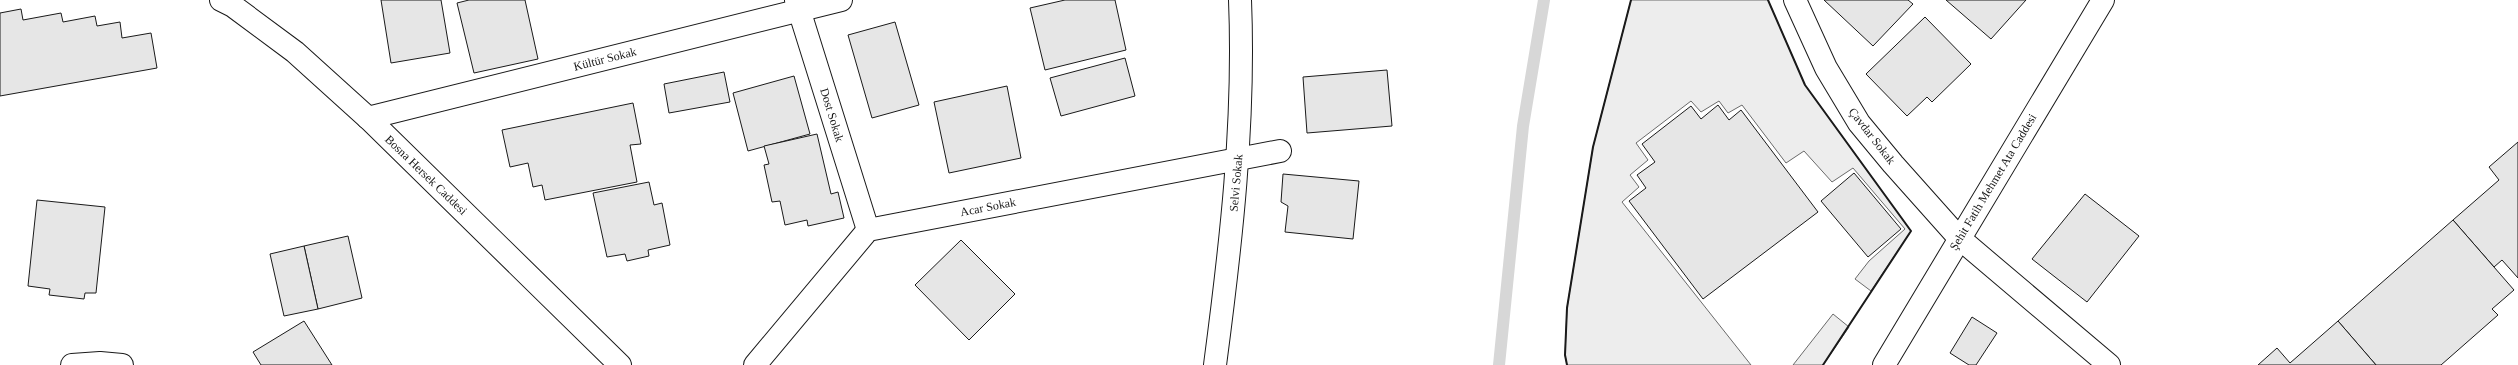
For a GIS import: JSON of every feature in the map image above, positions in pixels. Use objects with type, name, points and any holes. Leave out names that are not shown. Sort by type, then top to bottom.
[{"type":"street","name":"Kültür Sokak","points":[[368,118],[798,5],[841,0]]},
{"type":"street","name":"Selvi Sokak","points":[[1216,365],[1229,261],[1238,159],[1240,0]]},
{"type":"street","name":"Çavdar Sokak","points":[[1795,0],[1826,68],[1859,123],[1959,238],[2109,365]]},
{"type":"street","name":"Şehit Fatih Mehmet Ata Caddesi","points":[[1884,365],[2102,0]]},
{"type":"street","name":"Bosna Hersek Caddesi","points":[[231,2],[295,52],[368,118],[620,365]]},
{"type":"street","name":"Dost Sokak","points":[[798,5],[868,230]]},
{"type":"street","name":"Acar Sokak","points":[[868,230],[1280,151]]},
{"type":"street","points":[[755,365],[868,230]]},
{"type":"street","points":[[72,365],[100,363],[122,365]]},
{"type":"shaded area","points":[[1631,0],[1768,0],[1805,85],[1911,231],[1871,291],[1855,279],[1869,261],[1905,229],[1853,168],[1832,182],[1804,151],[1786,163],[1742,105],[1728,113],[1719,101],[1701,112],[1691,101],[1636,143],[1648,160],[1630,175],[1639,187],[1622,202],[1751,365],[1567,365],[1565,355],[1567,308],[1593,147]]},
{"type":"shaded area","points":[[1833,314],[1849,327],[1823,365],[1793,365]]},
{"type":"building","points":[[381,0],[441,0],[450,53],[391,63]]},
{"type":"building","points":[[469,0],[525,0],[538,59],[474,73],[457,3]]},
{"type":"building","points":[[1065,0],[1115,0],[1126,50],[1045,70],[1030,8]]},
{"type":"building","points":[[1824,0],[1908,0],[1913,4],[1873,46]]},
{"type":"building","points":[[1946,0],[2026,0],[1991,39]]},
{"type":"building","points":[[21,9],[23,20],[61,13],[63,22],[95,16],[97,26],[120,22],[122,38],[151,33],[157,68],[0,96],[0,13]]},
{"type":"building","points":[[1925,17],[1971,64],[1932,102],[1927,97],[1907,116],[1866,74]]},
{"type":"building","points":[[895,22],[919,105],[872,118],[848,35]]},
{"type":"building","points":[[1125,58],[1135,96],[1061,116],[1050,78]]},
{"type":"building","points":[[1387,70],[1392,126],[1307,133],[1303,77]]},
{"type":"building","points":[[724,72],[730,102],[669,113],[664,84]]},
{"type":"building","points":[[794,76],[810,134],[748,151],[733,93]]},
{"type":"building","points":[[1007,86],[1021,158],[949,173],[934,102]]},
{"type":"building","points":[[633,103],[641,144],[630,145],[637,182],[545,200],[542,185],[533,187],[528,163],[510,167],[502,130]]},
{"type":"building","points":[[1718,105],[1729,120],[1741,110],[1818,212],[1703,299],[1629,201],[1646,188],[1637,175],[1655,162],[1642,144],[1691,106],[1701,119]]},
{"type":"building","points":[[817,134],[831,194],[838,192],[844,218],[808,226],[807,220],[785,225],[780,201],[772,202],[764,165],[769,164],[764,146]]},
{"type":"building","points":[[2518,142],[2518,278],[2502,260],[2494,267],[2453,220],[2499,180],[2489,167]]},
{"type":"building","points":[[1854,173],[1901,229],[1868,257],[1821,201]]},
{"type":"building","points":[[1283,174],[1359,181],[1353,239],[1285,232],[1288,206],[1281,202]]},
{"type":"building","points":[[649,182],[654,205],[662,203],[670,245],[648,250],[649,256],[627,261],[625,254],[607,257],[593,193]]},
{"type":"building","points":[[2085,194],[2139,236],[2087,302],[2032,259]]},
{"type":"building","points":[[37,200],[105,207],[96,293],[85,293],[84,299],[49,295],[50,289],[28,286]]},
{"type":"building","points":[[2453,220],[2514,290],[2492,309],[2498,315],[2441,365],[2376,365],[2338,321]]},
{"type":"building","points":[[348,236],[362,298],[318,309],[304,246]]},
{"type":"building","points":[[961,240],[1015,294],[969,340],[915,285]]},
{"type":"building","points":[[304,246],[318,309],[284,316],[270,254]]},
{"type":"building","points":[[1972,317],[1997,333],[1976,365],[1969,365],[1950,353]]},
{"type":"building","points":[[304,321],[332,365],[261,365],[253,352]]},
{"type":"building","points":[[2338,321],[2376,365],[2258,365],[2277,348],[2290,363]]},
{"type":"waterway","points":[[1499,365],[1523,126],[1544,0]]},
{"type":"wall","points":[[1567,365],[1565,355],[1567,308],[1593,147],[1631,0]]},
{"type":"wall","points":[[1768,0],[1805,85],[1911,231],[1823,365]]}]
